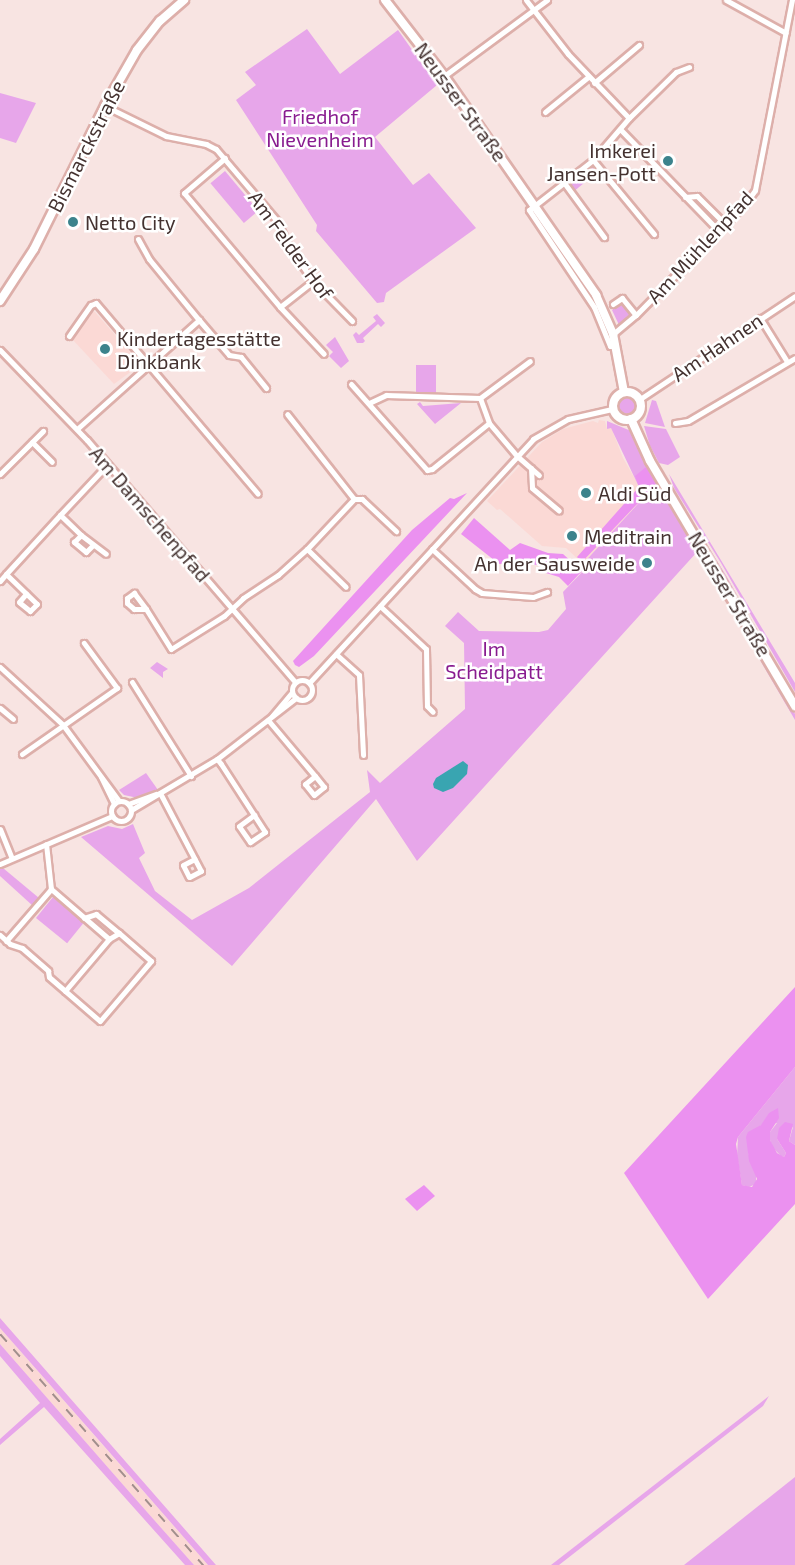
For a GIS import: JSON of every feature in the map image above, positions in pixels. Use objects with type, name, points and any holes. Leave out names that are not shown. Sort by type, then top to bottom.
[{"type":"main road","name":"Neusser Straße","points":[[385,0],[444,76],[596,295],[613,334],[624,392]]},
{"type":"main road","name":"Bismarckstraße","points":[[0,301],[34,249],[105,106],[137,50],[160,21],[182,1]]},
{"type":"main road","points":[[624,392],[634,393],[640,399],[639,412],[631,419],[620,418],[612,409],[615,398],[624,392]]},
{"type":"main road","name":"Neusser Straße","points":[[631,419],[650,461],[795,706]]},
{"type":"street","points":[[526,0],[594,83],[629,118]]},
{"type":"street","points":[[444,76],[547,0]]},
{"type":"street","points":[[726,0],[786,33]]},
{"type":"street","name":"Am Mühlenpfad","points":[[613,334],[636,315],[755,190],[792,0]]},
{"type":"street","points":[[594,83],[639,45]]},
{"type":"street","points":[[535,205],[594,160],[629,118],[676,72],[689,67]]},
{"type":"street","points":[[545,112],[588,76]]},
{"type":"street","name":"Am Felder Hof","points":[[105,106],[166,136],[206,144],[225,158],[277,220],[288,245],[313,281],[352,321]]},
{"type":"street","points":[[620,129],[718,231]]},
{"type":"street","points":[[225,158],[184,193],[280,307],[324,354]]},
{"type":"street","points":[[594,160],[654,234]]},
{"type":"street","points":[[565,184],[604,237]]},
{"type":"street","points":[[685,197],[697,196],[725,224]]},
{"type":"street","points":[[697,208],[703,202]]},
{"type":"street","name":"Neusser Straße","points":[[535,205],[530,212],[594,307],[610,346],[616,345]]},
{"type":"street","points":[[138,239],[149,259],[229,355],[241,357],[266,388]]},
{"type":"street","points":[[280,307],[313,281]]},
{"type":"street","name":"Am Hahnen","points":[[640,399],[795,296]]},
{"type":"street","name":"Am Mühlenpfad","points":[[613,304],[622,298],[636,315]]},
{"type":"street","points":[[69,336],[91,305],[96,303],[258,494]]},
{"type":"street","points":[[760,318],[786,360]]},
{"type":"street","points":[[77,429],[199,320]]},
{"type":"street","name":"Am Damschenpfad","points":[[0,350],[77,429],[295,682]]},
{"type":"street","points":[[675,423],[688,421],[786,360],[795,358]]},
{"type":"street","points":[[369,403],[386,395],[480,398],[530,361]]},
{"type":"street","points":[[351,384],[427,470],[432,469],[489,423]]},
{"type":"street","points":[[480,398],[489,423],[517,456],[539,475]]},
{"type":"street","points":[[309,683],[534,438],[556,424],[612,409]]},
{"type":"street","points":[[287,414],[354,499]]},
{"type":"street","points":[[0,474],[43,431]]},
{"type":"street","points":[[32,442],[52,462]]},
{"type":"street","points":[[0,581],[107,465]]},
{"type":"street","points":[[531,468],[532,488],[559,511]]},
{"type":"street","points":[[146,609],[171,649],[278,575],[307,549],[354,499],[362,499],[396,531]]},
{"type":"street","points":[[60,515],[106,554]]},
{"type":"street","points":[[81,535],[74,542],[86,552],[93,545]]},
{"type":"street","points":[[307,549],[346,587]]},
{"type":"street","points":[[432,549],[482,593],[533,597],[547,592]]},
{"type":"street","points":[[6,574],[26,594]]},
{"type":"street","points":[[380,606],[426,649],[428,706],[433,712]]},
{"type":"street","points":[[22,754],[117,688],[84,643]]},
{"type":"street","points":[[336,654],[359,675],[363,755]]},
{"type":"street","points":[[0,667],[63,725],[100,773],[116,802]]},
{"type":"street","points":[[270,719],[292,692],[295,682],[304,680],[309,683]]},
{"type":"street","points":[[132,682],[191,776]]},
{"type":"street","points":[[292,692],[297,698],[303,700],[311,695],[309,683]]},
{"type":"street","points":[[131,810],[217,759],[297,698]]},
{"type":"street","points":[[0,708],[13,719]]},
{"type":"street","points":[[270,719],[315,776]]},
{"type":"street","points":[[217,759],[255,815],[265,832],[250,842],[239,826],[255,815]]},
{"type":"street","points":[[116,802],[128,804],[160,793]]},
{"type":"street","points":[[160,793],[195,859]]},
{"type":"street","points":[[116,802],[110,810],[117,821],[124,821],[129,817],[131,810],[128,804]]},
{"type":"street","points":[[0,864],[112,816]]},
{"type":"street","points":[[1,833],[12,858]]},
{"type":"street","points":[[46,844],[51,889],[109,939]]},
{"type":"street","points":[[6,941],[51,889]]},
{"type":"street","points":[[0,935],[6,941],[22,948],[48,970],[50,977],[100,1021],[151,961],[96,914],[84,918]]},
{"type":"street","points":[[66,991],[109,939],[119,933]]},
{"type":"shaded area","name":"Kindertagesstätte Dinkbank","points":[[91,311],[95,312],[137,360],[136,368],[114,384],[72,339]]},
{"type":"shaded area","points":[[599,420],[605,421],[607,429],[611,427],[623,458],[645,496],[583,564],[566,548],[542,546],[500,509],[497,510],[487,501],[542,442],[563,429],[593,421],[598,423]]},
{"type":"shaded area","points":[[646,467],[657,483],[582,562],[577,557],[639,487],[635,476]]},
{"type":"shaded area","points":[[467,493],[314,656],[299,667],[295,665],[293,661],[412,530],[450,498],[454,499]]},
{"type":"shaded area","points":[[474,518],[510,550],[520,543],[548,553],[563,554],[582,571],[568,586],[559,577],[546,573],[543,565],[499,564],[461,534]]},
{"type":"shaded area","points":[[795,987],[795,1067],[738,1137],[736,1144],[742,1185],[752,1187],[757,1179],[749,1161],[746,1137],[748,1132],[761,1125],[769,1113],[778,1108],[779,1118],[770,1132],[770,1140],[777,1153],[784,1157],[786,1153],[777,1139],[779,1128],[785,1122],[793,1124],[789,1141],[795,1145],[795,1204],[708,1299],[624,1173]]},
{"type":"shaded area","points":[[424,1185],[435,1196],[417,1211],[405,1199]]},
{"type":"shaded area","points":[[0,1328],[208,1565],[194,1565],[132,1495],[0,1344]]},
{"type":"green space","name":"Friedhof Nievenheim","points":[[307,29],[340,74],[398,30],[437,85],[375,137],[413,185],[429,173],[476,228],[386,293],[384,302],[377,303],[316,231],[317,225],[236,100],[256,85],[245,72]]},
{"type":"green space","points":[[0,93],[36,103],[16,143],[0,138]]},
{"type":"green space","points":[[594,164],[600,170],[573,192],[568,184]]},
{"type":"green space","points":[[225,171],[258,211],[244,223],[210,183]]},
{"type":"green space","points":[[622,301],[633,313],[619,325],[612,310]]},
{"type":"green space","points":[[377,314],[385,323],[381,327],[378,324],[363,338],[365,341],[363,343],[357,343],[353,335],[356,332],[359,335],[376,321],[373,317]]},
{"type":"green space","points":[[335,337],[349,361],[341,368],[329,356],[333,352],[326,345]]},
{"type":"green space","points":[[416,365],[436,365],[436,394],[416,394]]},
{"type":"green space","points":[[626,394],[634,397],[637,405],[634,413],[626,416],[618,413],[615,405],[618,397]]},
{"type":"green space","points":[[652,400],[656,401],[665,427],[645,423]]},
{"type":"green space","points":[[420,402],[423,406],[461,403],[435,424],[417,404]]},
{"type":"green space","points":[[607,421],[631,431],[657,483],[639,487],[611,428],[607,429]]},
{"type":"green space","points":[[644,426],[666,429],[680,457],[668,465],[659,463],[650,446]]},
{"type":"green space","points":[[663,474],[727,577],[795,700],[725,578]]},
{"type":"green space","points":[[669,474],[795,683],[795,692],[721,563],[674,488]]},
{"type":"green space","name":"Im Scheidpatt","points":[[657,483],[725,590],[795,714],[795,720],[697,552],[417,861],[376,799],[232,966],[81,837],[108,826],[122,829],[133,824],[145,853],[139,858],[155,891],[192,920],[249,888],[370,792],[367,770],[380,783],[465,709],[464,643],[445,626],[458,612],[479,631],[539,632],[548,630],[566,609],[563,592],[583,571],[580,567]]},
{"type":"green space","points":[[157,662],[168,669],[163,672],[163,678],[150,668]]},
{"type":"green space","points":[[146,773],[158,790],[138,798],[124,795],[119,790]]},
{"type":"green space","points":[[3,868],[39,898],[33,906],[0,876],[0,869]]},
{"type":"green space","points":[[53,897],[84,922],[67,943],[36,918]]},
{"type":"green space","points":[[795,1067],[795,1145],[789,1141],[793,1127],[777,1139],[786,1153],[784,1157],[781,1156],[773,1148],[770,1140],[770,1132],[777,1123],[761,1125],[748,1146],[748,1153],[756,1173],[756,1184],[749,1187],[742,1185],[737,1156],[738,1137]]},
{"type":"green space","points":[[0,1318],[216,1565],[208,1565],[0,1328]]},
{"type":"green space","points":[[0,1344],[194,1565],[185,1565],[44,1407],[0,1445],[0,1439],[40,1403],[0,1356]]},
{"type":"green space","points":[[769,1396],[763,1406],[559,1565],[551,1565]]},
{"type":"green space","points":[[795,1477],[795,1565],[684,1565]]},
{"type":"water","points":[[463,761],[468,765],[467,774],[453,788],[443,792],[434,788],[436,778]]},
{"type":"railway","points":[[0,1334],[203,1565]]},
{"type":"place","name":"Imkerei Jansen-Pott","points":[[668,161]]},
{"type":"place","name":"Netto City","points":[[73,222]]},
{"type":"place","name":"Kindertagesstätte Dinkbank","points":[[105,349]]},
{"type":"place","name":"Aldi Süd","points":[[586,493]]},
{"type":"place","name":"Meditrain","points":[[572,536]]},
{"type":"place","name":"An der Sausweide","points":[[647,563]]}]
